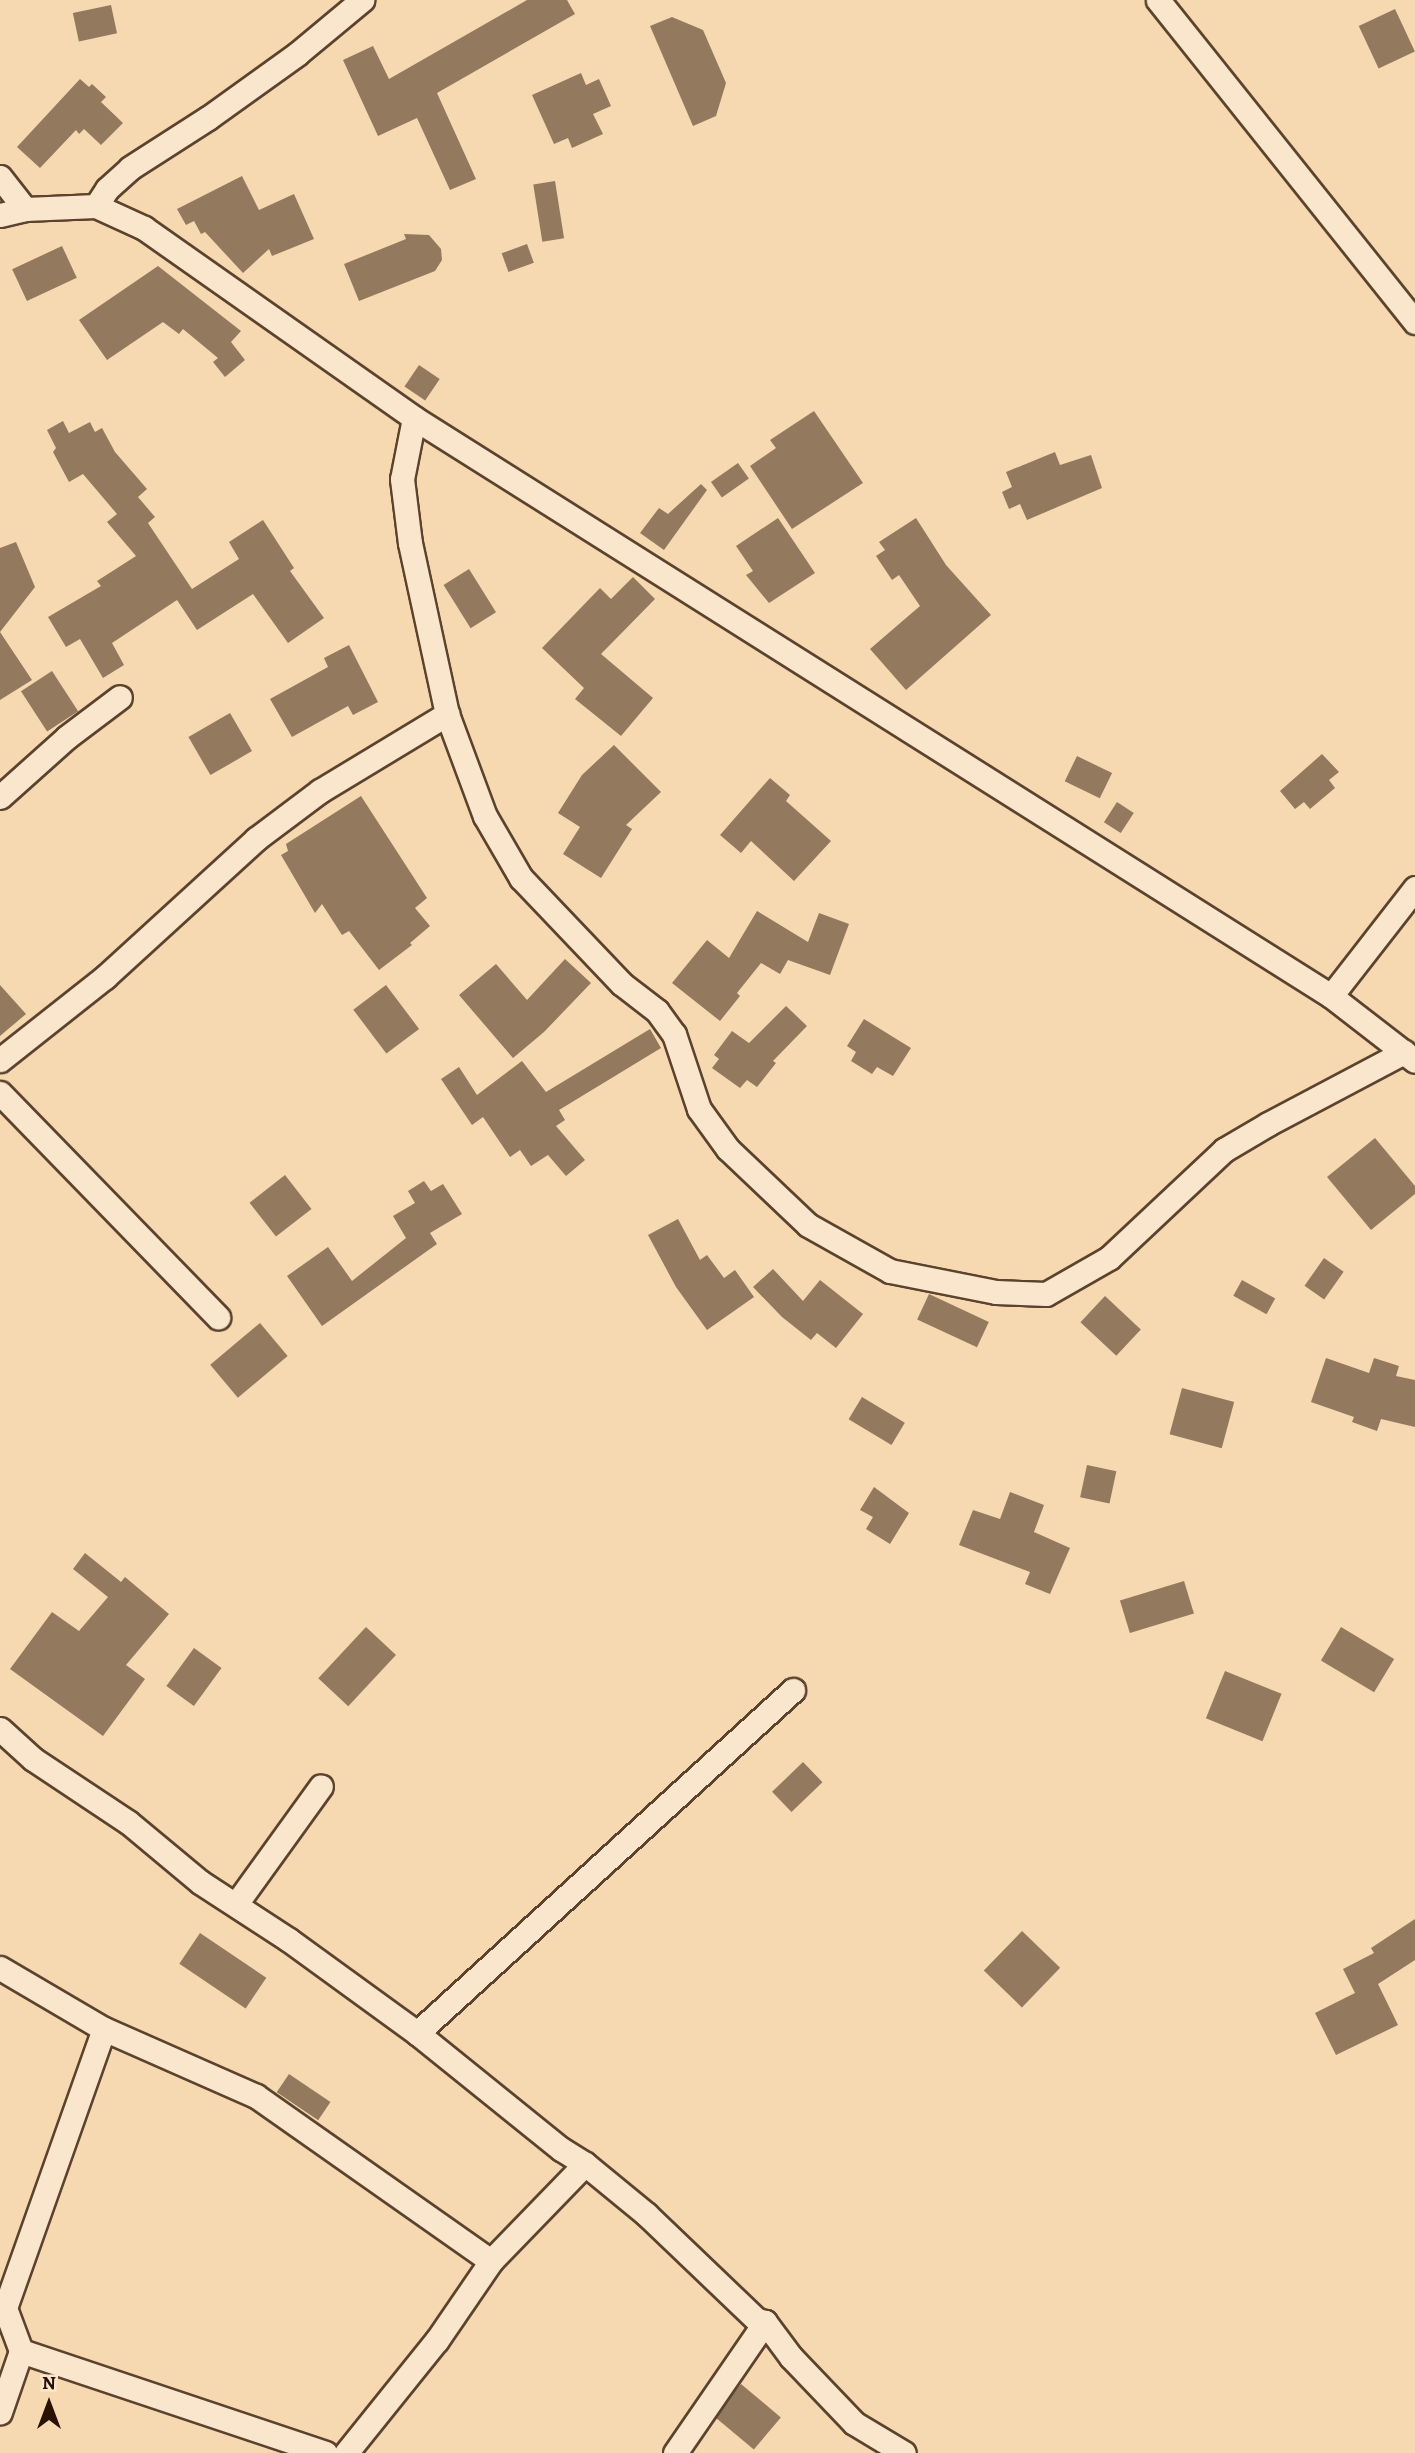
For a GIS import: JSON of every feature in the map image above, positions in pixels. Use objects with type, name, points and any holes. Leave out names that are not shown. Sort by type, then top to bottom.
[{"type":"street","points":[[96,206],[107,189],[130,168],[242,94],[362,0]]},
{"type":"street","points":[[1158,0],[1415,322]]},
{"type":"street","points":[[0,177],[25,209]]},
{"type":"street","points":[[0,215],[25,209],[96,206],[144,228],[414,418],[1331,996],[1410,1057],[1224,1150],[1109,1258],[1046,1294],[996,1292],[890,1271],[808,1225],[728,1149],[699,1109],[674,1034],[657,1011],[621,984],[521,878],[485,816],[447,714],[410,543],[402,479],[414,418]]},
{"type":"street","points":[[0,797],[67,737],[120,697]]},
{"type":"street","points":[[0,1060],[105,977],[256,839],[320,791],[447,714]]},
{"type":"street","points":[[1331,996],[1415,888]]},
{"type":"street","points":[[0,1093],[218,1317]]},
{"type":"street","points":[[417,2033],[793,1690]]},
{"type":"street","points":[[0,1728],[33,1759],[128,1822],[200,1882],[236,1904],[417,2033],[471,2079],[561,2149],[585,2164],[646,2214],[757,2320],[765,2322],[791,2357],[854,2423],[904,2453]]},
{"type":"street","points":[[236,1904],[321,1786]]},
{"type":"street","points":[[0,1969],[104,2028],[256,2096],[491,2261]]},
{"type":"street","points":[[0,2412],[21,2351],[3,2309],[104,2028]]},
{"type":"street","points":[[346,2453],[437,2340],[491,2261],[585,2164]]},
{"type":"street","points":[[675,2453],[765,2322]]},
{"type":"street","points":[[21,2351],[325,2453]]},
{"type":"building","points":[[527,0],[567,0],[575,14],[437,93],[476,179],[450,190],[417,118],[378,136],[343,60],[373,46],[389,79]]},
{"type":"building","points":[[111,5],[117,33],[79,41],[73,13]]},
{"type":"building","points":[[1395,9],[1415,52],[1379,69],[1359,26]]},
{"type":"building","points":[[672,17],[703,30],[726,83],[716,116],[693,126],[650,26]]},
{"type":"building","points":[[581,73],[586,85],[599,79],[611,106],[593,114],[603,134],[572,148],[568,138],[554,144],[532,95]]},
{"type":"building","points":[[80,79],[89,87],[92,84],[106,97],[101,102],[123,123],[101,145],[84,129],[79,134],[76,130],[40,168],[17,147]]},
{"type":"building","points":[[242,176],[259,210],[294,194],[314,239],[272,256],[269,249],[243,273],[205,232],[201,234],[194,221],[186,225],[177,209]]},
{"type":"building","points":[[555,181],[564,238],[542,242],[533,184]]},
{"type":"building","points":[[404,234],[429,235],[441,249],[442,260],[435,271],[359,301],[344,264],[406,239]]},
{"type":"building","points":[[527,244],[534,263],[508,272],[502,253]]},
{"type":"building","points":[[62,246],[77,278],[27,301],[12,269]]},
{"type":"building","points":[[158,266],[241,331],[231,342],[245,360],[225,377],[213,362],[218,358],[183,329],[179,334],[163,322],[107,360],[79,320]]},
{"type":"building","points":[[419,365],[440,379],[425,401],[404,387]]},
{"type":"building","points":[[814,411],[863,483],[792,529],[750,466],[776,448],[770,440]]},
{"type":"building","points":[[63,421],[69,433],[90,422],[95,432],[102,428],[115,452],[147,489],[138,497],[155,517],[148,523],[192,589],[239,559],[229,542],[263,520],[294,568],[290,571],[324,618],[288,643],[253,594],[197,630],[177,600],[112,643],[124,665],[103,678],[80,639],[66,647],[48,617],[101,586],[97,581],[136,556],[107,522],[117,514],[83,474],[69,482],[53,452],[56,448],[47,430]]},
{"type":"building","points":[[1055,452],[1060,465],[1091,455],[1102,488],[1027,520],[1020,504],[1009,509],[1002,492],[1012,487],[1006,472]]},
{"type":"building","points":[[738,463],[749,479],[722,497],[711,482]]},
{"type":"building","points":[[701,484],[707,490],[664,550],[640,533],[659,508],[668,514]]},
{"type":"building","points":[[778,518],[815,573],[769,603],[746,575],[753,571],[736,546]]},
{"type":"building","points":[[916,518],[946,565],[991,615],[906,690],[870,649],[920,606],[899,575],[892,580],[876,556],[885,550],[879,542]]},
{"type":"building","points":[[16,542],[35,587],[0,632],[0,548]]},
{"type":"building","points":[[469,569],[496,612],[471,628],[444,585]]},
{"type":"building","points":[[633,577],[655,599],[601,654],[653,698],[621,736],[575,699],[584,688],[542,648],[600,588],[611,599]]},
{"type":"building","points":[[0,632],[32,680],[0,700]]},
{"type":"building","points":[[349,645],[378,702],[353,715],[348,706],[292,737],[270,699],[328,667],[324,658]]},
{"type":"building","points":[[52,671],[78,711],[47,731],[21,691]]},
{"type":"building","points":[[230,713],[252,751],[210,775],[188,737]]},
{"type":"building","points":[[614,745],[661,792],[626,825],[632,829],[601,878],[563,854],[580,827],[558,813],[582,775]]},
{"type":"building","points":[[1322,754],[1339,772],[1329,780],[1335,788],[1310,809],[1304,802],[1295,809],[1280,791]]},
{"type":"building","points":[[1077,756],[1112,773],[1100,798],[1065,781]]},
{"type":"building","points":[[770,778],[790,795],[786,801],[831,841],[794,881],[751,841],[741,853],[720,835]]},
{"type":"building","points":[[361,796],[427,898],[415,908],[430,926],[410,943],[412,945],[379,970],[349,931],[342,935],[322,904],[315,913],[281,855],[288,851],[286,844]]},
{"type":"building","points":[[1117,802],[1134,813],[1121,833],[1104,822]]},
{"type":"building","points":[[757,911],[808,942],[819,913],[849,924],[830,975],[788,960],[780,974],[761,963],[737,993],[740,996],[720,1021],[672,983],[707,940],[729,958]]},
{"type":"building","points":[[565,959],[591,983],[544,1032],[513,1058],[459,995],[496,964],[527,1000]]},
{"type":"building","points":[[0,985],[26,1014],[0,1036]]},
{"type":"building","points":[[386,985],[419,1029],[386,1054],[353,1010]]},
{"type":"building","points":[[786,1006],[807,1026],[773,1061],[776,1063],[757,1087],[747,1080],[740,1088],[712,1068],[719,1059],[714,1055],[732,1031],[749,1043]]},
{"type":"building","points":[[864,1019],[911,1048],[893,1076],[877,1067],[872,1074],[851,1061],[856,1052],[847,1046]]},
{"type":"building","points":[[650,1029],[661,1048],[559,1110],[565,1120],[556,1126],[585,1160],[566,1176],[548,1155],[531,1166],[520,1150],[510,1157],[483,1117],[472,1125],[441,1079],[459,1067],[477,1095],[522,1061],[546,1092]]},
{"type":"building","points":[[1375,1138],[1415,1186],[1415,1194],[1371,1230],[1327,1177]]},
{"type":"building","points":[[285,1175],[311,1209],[276,1237],[250,1203]]},
{"type":"building","points":[[424,1181],[431,1191],[443,1184],[462,1214],[430,1233],[437,1244],[322,1326],[287,1276],[328,1247],[352,1281],[406,1238],[393,1216],[415,1203],[408,1191]]},
{"type":"building","points":[[678,1219],[700,1260],[707,1255],[724,1278],[735,1270],[754,1297],[707,1330],[676,1287],[648,1235]]},
{"type":"building","points":[[1324,1258],[1344,1272],[1324,1300],[1304,1286]]},
{"type":"building","points":[[773,1269],[803,1301],[820,1280],[863,1314],[836,1348],[817,1333],[811,1340],[782,1317],[753,1287]]},
{"type":"building","points":[[1242,1280],[1275,1298],[1267,1314],[1233,1296]]},
{"type":"building","points":[[929,1294],[989,1322],[977,1347],[917,1319]]},
{"type":"building","points":[[1105,1296],[1141,1329],[1116,1356],[1080,1322]]},
{"type":"building","points":[[260,1323],[288,1356],[238,1398],[210,1365]]},
{"type":"building","points":[[1326,1358],[1369,1373],[1374,1358],[1399,1366],[1396,1376],[1415,1380],[1415,1427],[1381,1419],[1377,1431],[1352,1422],[1354,1417],[1311,1402]]},
{"type":"building","points":[[1182,1388],[1234,1402],[1222,1448],[1170,1434]]},
{"type":"building","points":[[862,1397],[905,1423],[891,1445],[849,1419]]},
{"type":"building","points":[[1087,1465],[1116,1471],[1109,1504],[1080,1497]]},
{"type":"building","points":[[874,1487],[909,1513],[890,1544],[866,1529],[873,1517],[860,1510]]},
{"type":"building","points":[[1010,1492],[1044,1505],[1034,1532],[1070,1548],[1050,1594],[1025,1584],[1030,1572],[959,1545],[973,1510],[1000,1519]]},
{"type":"building","points":[[85,1553],[121,1582],[125,1577],[169,1614],[126,1665],[145,1679],[103,1736],[10,1669],[52,1612],[79,1631],[108,1597],[73,1569]]},
{"type":"building","points":[[1184,1581],[1194,1614],[1130,1633],[1120,1601]]},
{"type":"building","points":[[366,1627],[396,1655],[348,1706],[318,1678]]},
{"type":"building","points":[[1341,1627],[1394,1659],[1374,1692],[1321,1660]]},
{"type":"building","points":[[194,1648],[222,1668],[194,1706],[166,1686]]},
{"type":"building","points":[[1225,1671],[1282,1694],[1262,1741],[1206,1718]]},
{"type":"building","points":[[803,1762],[822,1782],[792,1812],[772,1792]]},
{"type":"building","points":[[1415,1919],[1415,1960],[1378,1984],[1398,2025],[1336,2055],[1315,2013],[1355,1993],[1343,1969],[1374,1953],[1371,1948]]},
{"type":"building","points":[[1022,1931],[1060,1968],[1022,2007],[984,1971]]},
{"type":"building","points":[[200,1933],[266,1978],[246,2008],[179,1964]]},
{"type":"building","points":[[289,2074],[330,2102],[318,2120],[277,2092]]},
{"type":"building","points":[[741,2384],[781,2417],[754,2450],[714,2416]]}]
